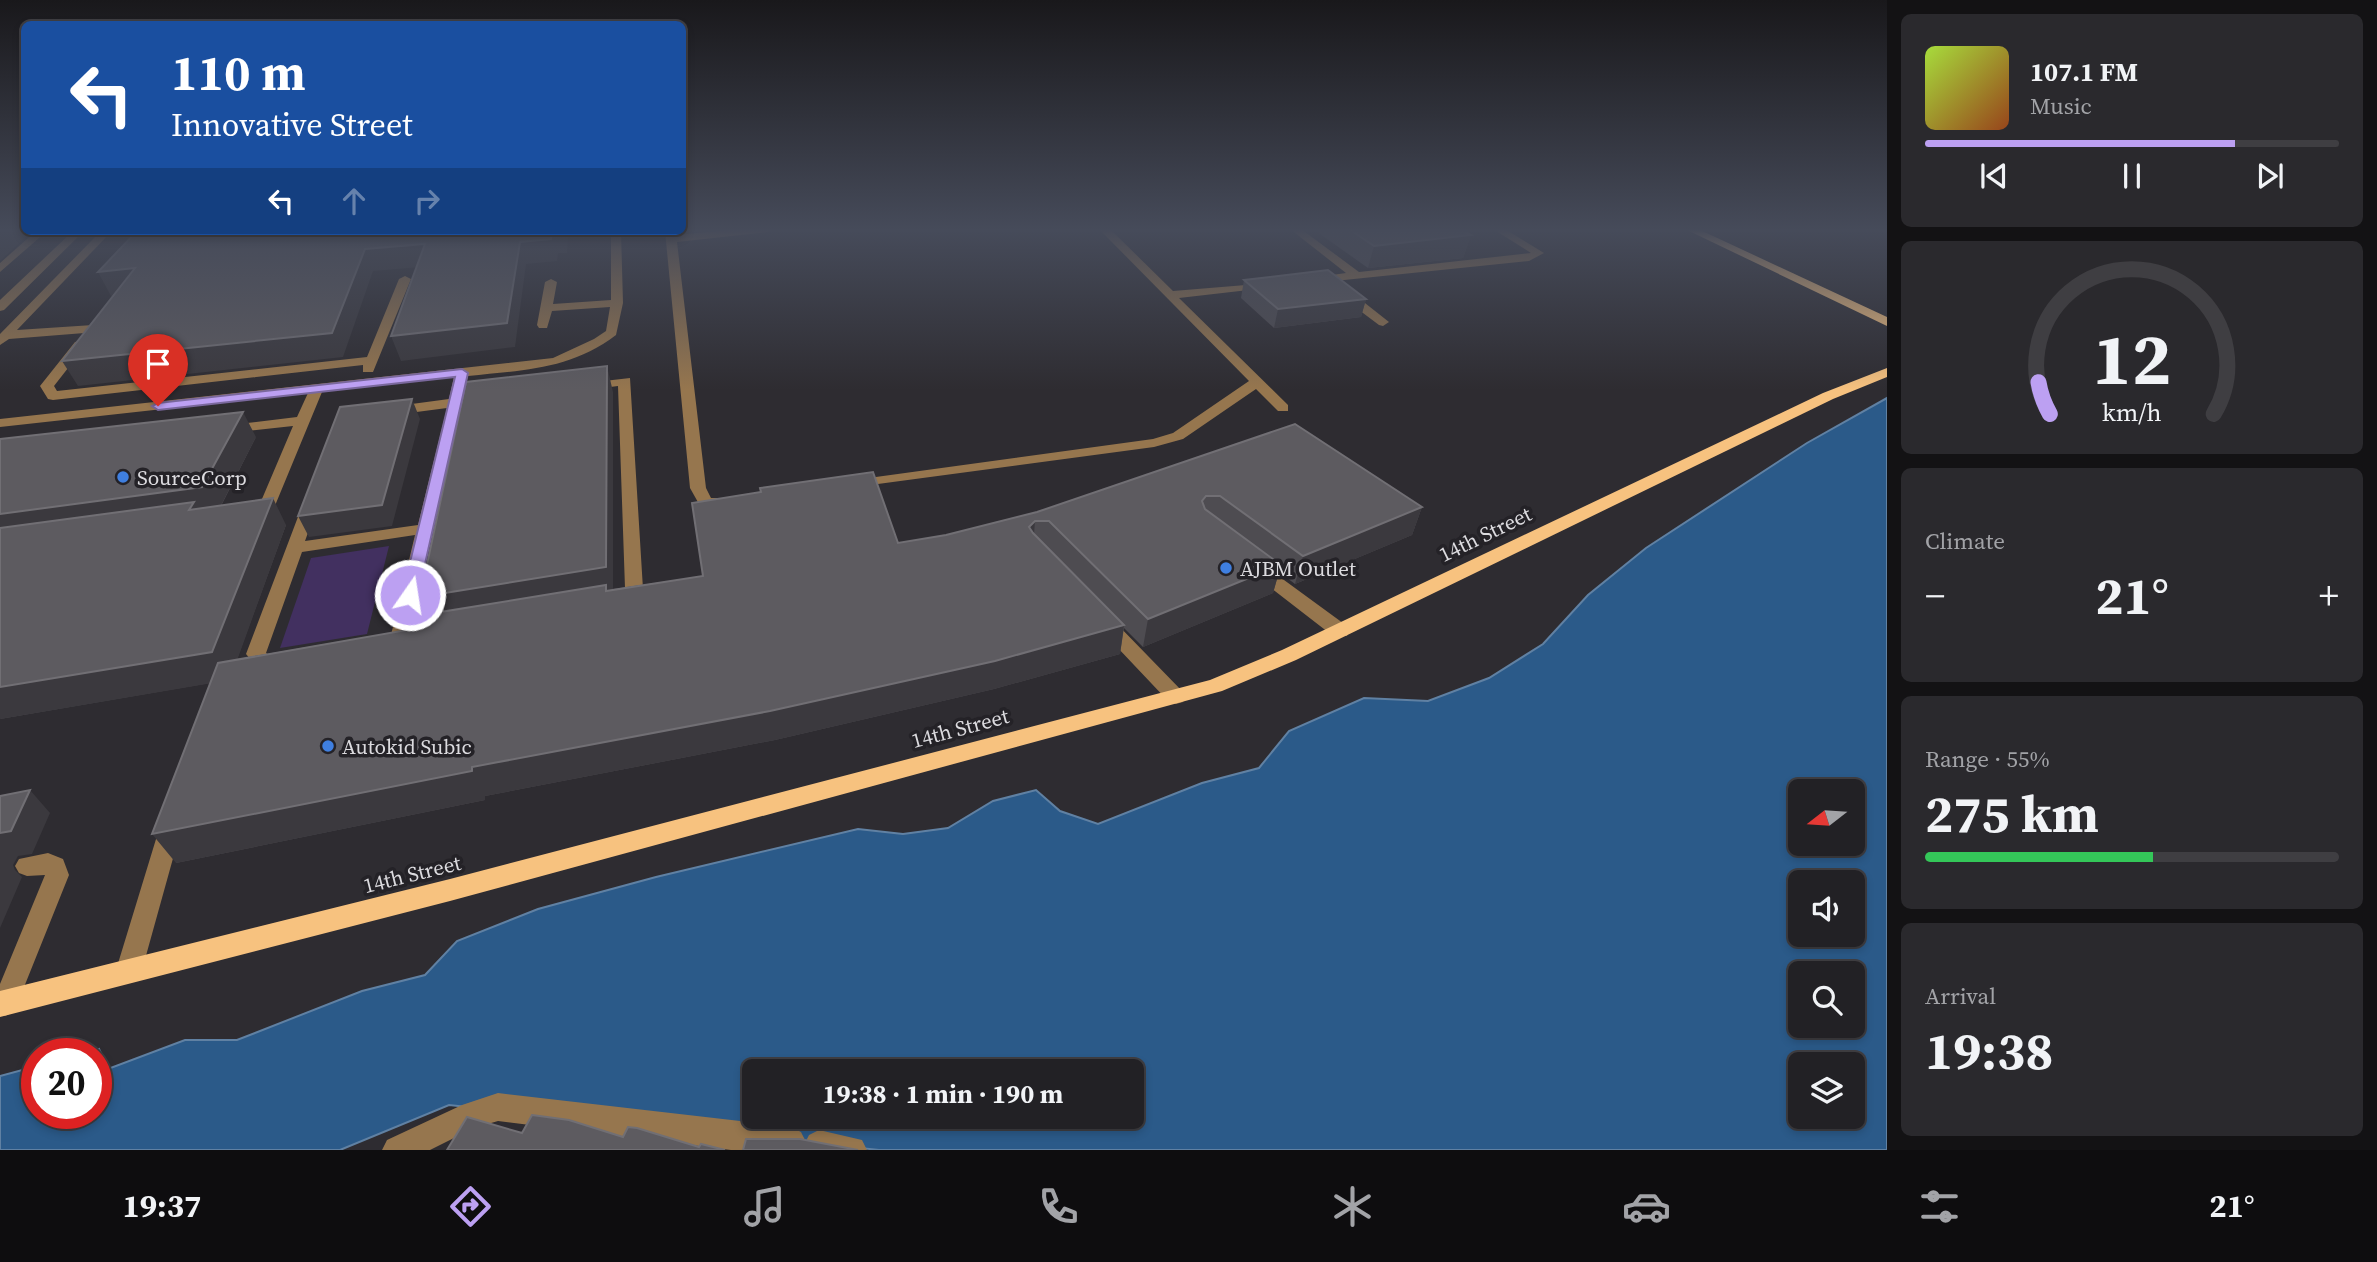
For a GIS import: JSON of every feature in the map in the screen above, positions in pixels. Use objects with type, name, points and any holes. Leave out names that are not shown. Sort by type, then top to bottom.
[{"type":"main road","points":[[1802,283],[1887,323]]},
{"type":"main road","points":[[1829,283],[1887,310]]},
{"type":"main road","name":"14th Street","points":[[3,1004],[450,890],[1176,697],[1253,671],[1815,402],[1887,372]]},
{"type":"street","points":[[0,307],[26,283]]},
{"type":"street","points":[[3,338],[57,283]]},
{"type":"street","points":[[361,385],[403,283]]},
{"type":"street","points":[[543,325],[551,283]]},
{"type":"street","points":[[0,423],[556,362],[599,342],[612,332],[617,303],[617,283]]},
{"type":"street","points":[[675,283],[698,488],[705,501],[718,505],[745,501]]},
{"type":"street","points":[[1158,283],[1283,408]]},
{"type":"street","points":[[1331,283],[1383,322]]},
{"type":"street","points":[[1171,295],[1274,284]]},
{"type":"street","points":[[0,290],[55,285]]},
{"type":"street","points":[[547,309],[617,303]]},
{"type":"street","points":[[3,338],[97,323],[47,386],[53,396],[371,360]]},
{"type":"street","points":[[399,640],[462,373]]},
{"type":"street","points":[[625,381],[634,589],[625,601],[281,663],[264,662],[256,654],[293,548],[341,417],[625,381]]},
{"type":"street","points":[[840,487],[1154,443],[1178,436],[1257,382]]},
{"type":"street","points":[[244,516],[257,514],[266,508],[316,390]]},
{"type":"street","points":[[208,432],[303,421]]},
{"type":"street","points":[[293,548],[425,529]]},
{"type":"street","points":[[1240,555],[1339,631]]},
{"type":"street","points":[[1094,612],[1176,697]]},
{"type":"street","points":[[129,970],[178,802]]},
{"type":"street","points":[[3,1004],[57,875],[55,866],[48,863],[27,866]]},
{"type":"street","points":[[397,1150],[422,1145],[478,1111],[498,1107],[852,1150]]},
{"type":"shaded area","points":[[389,546],[367,634],[280,648],[311,558]]},
{"type":"water","points":[[1887,398],[1887,1150],[879,1150],[449,1105],[340,1150],[0,1150],[0,1076],[21,1070],[21,1129],[112,1129],[112,1067],[185,1040],[237,1040],[362,991],[425,975],[457,941],[538,909],[656,877],[858,829],[903,834],[948,828],[993,801],[1036,790],[1060,811],[1098,824],[1202,783],[1259,768],[1289,731],[1364,698],[1428,701],[1489,678],[1543,644],[1588,595],[1646,548],[1807,443]]},
{"type":"building","points":[[123,283],[352,283],[332,333],[62,361]]},
{"type":"building","points":[[411,283],[513,283],[507,323],[391,336]]},
{"type":"building","points":[[1247,283],[1345,283],[1366,299],[1278,309]]},
{"type":"building","points":[[607,366],[606,567],[420,597],[466,382]]},
{"type":"building","points":[[412,399],[382,505],[298,516],[340,407]]},
{"type":"building","points":[[243,412],[202,487],[0,514],[0,439]]},
{"type":"building","points":[[1295,424],[1422,507],[1303,556],[1220,496],[1206,496],[1202,501],[1205,509],[1281,565],[1148,619],[1049,521],[1035,521],[1029,527],[1033,533],[1124,625],[995,661],[770,711],[472,767],[472,771],[152,834],[218,663],[413,629],[416,616],[606,585],[606,591],[703,576],[692,503],[761,492],[760,488],[873,472],[898,543],[946,535],[1037,512]]},
{"type":"building","points":[[273,498],[212,652],[0,687],[0,528],[194,502],[189,510]]},
{"type":"building","points":[[30,790],[11,831],[0,833],[0,796]]},
{"type":"building","points":[[532,1115],[569,1120],[623,1137],[628,1127],[637,1128],[699,1147],[701,1144],[725,1150],[447,1150],[467,1117],[522,1133]]},
{"type":"building","points":[[746,1139],[800,1139],[858,1150],[743,1150]]},
{"type":"place","name":"SourceCorp","points":[[123,477]]},
{"type":"place","name":"AJBM Outlet","points":[[1226,568]]},
{"type":"place","name":"Autokid Subic","points":[[328,746]]},
{"type":"route","points":[[158,406],[462,373],[410,595]]}]
